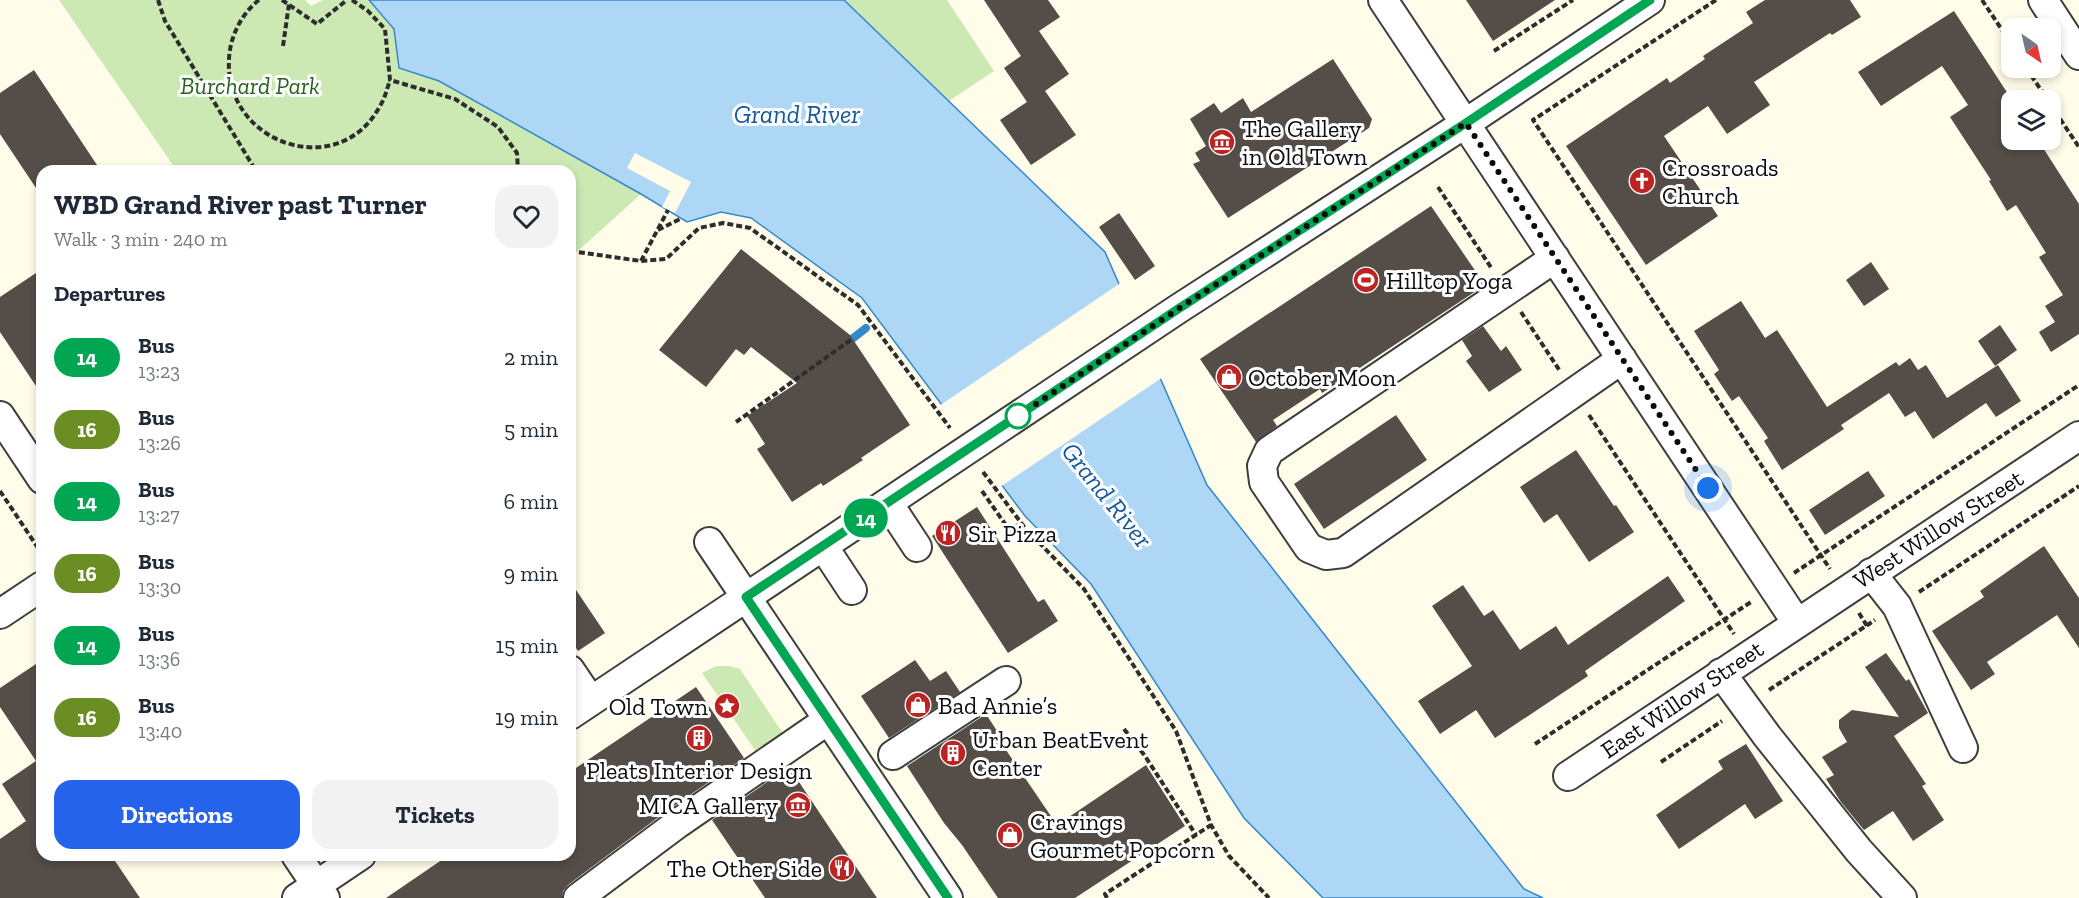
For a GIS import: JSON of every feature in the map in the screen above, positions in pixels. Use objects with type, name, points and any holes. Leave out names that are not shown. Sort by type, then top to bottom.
[{"type":"street","points":[[1383,0],[1797,622]]},
{"type":"street","points":[[576,691],[581,708],[1178,309],[1466,123],[1650,0]]},
{"type":"street","points":[[2043,0],[2079,55]]},
{"type":"street","points":[[1555,258],[1269,451],[1262,466],[1264,482],[1309,548],[1326,555],[1343,553],[1622,359]]},
{"type":"street","points":[[0,416],[36,469]]},
{"type":"street","name":"West Willow Street","points":[[1797,622],[2079,436]]},
{"type":"street","points":[[896,497],[917,547]]},
{"type":"street","points":[[709,542],[948,898]]},
{"type":"street","points":[[823,546],[852,590]]},
{"type":"street","points":[[1871,573],[1896,606],[1963,748]]},
{"type":"street","points":[[0,614],[36,590]]},
{"type":"street","name":"East Willow Street","points":[[1568,776],[1797,622]]},
{"type":"street","points":[[1722,673],[1745,706],[1859,851],[1902,898]]},
{"type":"street","points":[[892,755],[1006,681]]},
{"type":"street","points":[[578,898],[677,824],[828,720]]},
{"type":"street","points":[[299,861],[313,894],[354,861]]},
{"type":"path","points":[[158,0],[165,21],[252,165]]},
{"type":"path","points":[[259,0],[241,21],[230,44],[228,75],[237,103],[251,122],[277,141],[298,147],[325,147],[347,139],[366,125],[380,106],[390,80],[385,29],[369,11],[350,0],[317,24],[282,0]]},
{"type":"path","points":[[1494,51],[1573,0]]},
{"type":"path","points":[[1716,0],[1533,120],[1867,626]]},
{"type":"path","points":[[1982,0],[2001,28]]},
{"type":"path","points":[[284,46],[289,3]]},
{"type":"path","points":[[390,80],[455,99],[498,127],[517,153],[518,165]]},
{"type":"path","points":[[2061,120],[2079,147]]},
{"type":"path","points":[[1438,187],[1771,689]]},
{"type":"path","points":[[641,261],[668,210]]},
{"type":"path","points":[[657,230],[682,218]]},
{"type":"path","points":[[576,252],[641,261],[666,259],[699,228],[723,223],[750,228],[858,305],[924,394]]},
{"type":"path","points":[[736,422],[852,339]]},
{"type":"path","points":[[1535,744],[2079,385]]},
{"type":"path","points":[[1661,762],[2079,486]]},
{"type":"path","points":[[0,491],[36,545]]},
{"type":"path","points":[[982,491],[1010,531],[1021,523]]},
{"type":"path","points":[[1005,502],[1021,523],[1084,589],[1176,731],[1204,811],[1229,856],[1269,898]]},
{"type":"path","points":[[1124,729],[1145,756],[1196,835]]},
{"type":"path","points":[[1107,898],[1105,894],[1211,825]]},
{"type":"green space","name":"Burchard Park","points":[[59,0],[305,0],[311,6],[323,0],[369,0],[394,29],[399,68],[439,81],[641,194],[576,253],[576,165],[173,165]]},
{"type":"green space","points":[[844,0],[947,0],[994,71],[949,101]]},
{"type":"green space","points":[[716,666],[740,669],[784,735],[757,753],[702,673]]},
{"type":"water","name":"Grand River","points":[[369,0],[844,0],[1105,252],[1207,485],[1524,889],[1543,898],[1323,898],[1244,818],[1091,584],[1025,516],[862,298],[751,218],[721,212],[687,222],[439,81],[399,68],[394,29]]},
{"type":"pier","points":[[635,153],[691,182],[675,213],[662,207],[670,191],[627,168]]},
{"type":"pier","points":[[1122,282],[1163,377],[1000,487],[939,406]]},
{"type":"building","points":[[984,0],[1048,0],[1060,17],[1039,31],[1069,74],[1045,91],[1076,135],[1031,165],[1000,120],[1027,102],[1004,68],[1021,56]]},
{"type":"building","points":[[1466,0],[1555,0],[1493,41]]},
{"type":"building","points":[[1765,0],[1850,0],[1861,17],[1832,35],[1830,33],[1754,82],[1770,105],[1727,134],[1708,106],[1664,136],[1718,216],[1646,265],[1566,146],[1667,78],[1670,83],[1705,59],[1703,56],[1753,23],[1746,12]]},
{"type":"building","points":[[1954,11],[2005,90],[2001,90],[2001,150],[2044,150],[2079,204],[2079,334],[2051,352],[2039,332],[2055,322],[2045,306],[2063,295],[2039,257],[2046,253],[2016,205],[2007,211],[1989,181],[1991,180],[1950,117],[1968,105],[1942,66],[1881,106],[1858,72]]},
{"type":"building","points":[[1333,59],[1372,119],[1369,128],[1228,218],[1193,164],[1200,161],[1195,153],[1206,146],[1190,119],[1214,103],[1221,113],[1243,98],[1251,112]]},
{"type":"building","points":[[34,70],[97,165],[36,165],[36,188],[0,134],[0,93]]},
{"type":"building","points":[[1431,206],[1485,285],[1322,393],[1320,389],[1273,420],[1277,426],[1256,442],[1200,359]]},
{"type":"building","points":[[1119,213],[1155,266],[1135,280],[1099,227]]},
{"type":"building","points":[[741,249],[850,335],[910,425],[861,458],[863,460],[823,486],[821,483],[792,502],[757,449],[765,444],[747,416],[797,383],[751,347],[744,355],[736,349],[706,387],[659,350]]},
{"type":"building","points":[[1871,262],[1889,289],[1864,306],[1846,280]]},
{"type":"building","points":[[36,273],[36,386],[0,332],[0,297]]},
{"type":"building","points":[[1741,301],[1765,338],[1777,330],[1827,407],[1896,362],[1899,366],[1910,358],[1918,370],[1926,365],[1947,398],[1998,365],[2021,401],[1996,417],[1986,403],[1933,439],[1915,411],[1905,417],[1889,393],[1841,425],[1844,429],[1782,470],[1764,441],[1768,438],[1739,396],[1732,401],[1714,374],[1719,370],[1694,331]]},
{"type":"building","points":[[2000,325],[2017,350],[1995,366],[1978,341]]},
{"type":"building","points":[[1483,326],[1501,351],[1506,346],[1522,370],[1489,392],[1466,361],[1472,356],[1462,340]]},
{"type":"building","points":[[1396,415],[1427,460],[1324,529],[1294,484]]},
{"type":"building","points":[[1576,450],[1634,532],[1589,562],[1557,514],[1544,523],[1520,487]]},
{"type":"building","points":[[1868,471],[1885,496],[1825,535],[1809,510]]},
{"type":"building","points":[[977,507],[1038,602],[1044,599],[1058,621],[1008,653],[932,536]]},
{"type":"building","points":[[2044,546],[2079,598],[2079,648],[2057,615],[1987,662],[1995,674],[1971,690],[1932,631],[1984,597],[1980,591]]},
{"type":"building","points":[[1668,576],[1685,601],[1585,671],[1588,676],[1495,738],[1476,710],[1440,734],[1418,701],[1472,666],[1432,606],[1463,585],[1484,616],[1493,610],[1520,650],[1556,626],[1568,645]]},
{"type":"building","points":[[576,590],[605,633],[578,651],[576,648]]},
{"type":"building","points":[[1886,653],[1906,681],[1909,679],[1928,713],[1894,736],[1926,784],[1922,786],[1944,820],[1913,841],[1893,811],[1864,830],[1826,779],[1834,775],[1822,757],[1847,742],[1839,728],[1839,720],[1852,710],[1899,717],[1865,667]]},
{"type":"building","points":[[915,660],[930,681],[946,671],[960,692],[889,738],[861,696]]},
{"type":"building","points":[[36,664],[36,761],[0,707],[0,688]]},
{"type":"building","points":[[696,687],[744,758],[668,810],[568,885],[563,891],[562,898],[386,898],[440,861],[576,861],[576,768]]},
{"type":"building","points":[[986,714],[1008,748],[1006,750],[1057,825],[1146,765],[1185,826],[1075,898],[998,898],[944,823],[907,766]]},
{"type":"building","points":[[1746,744],[1783,801],[1755,819],[1745,804],[1679,849],[1656,815],[1723,769],[1718,761]]},
{"type":"building","points":[[36,761],[36,861],[115,861],[140,898],[0,898],[0,839],[26,821],[2,784]]},
{"type":"building","points":[[789,767],[877,898],[765,898],[712,820]]},
{"type":"waterway","points":[[852,339],[866,328]]},
{"type":"bus line","name":"14","points":[[948,898],[746,597],[1178,309],[1466,123],[1650,0]]},
{"type":"place","name":"The Gallery in Old Town","points":[[1222,142]]},
{"type":"place","name":"Crossroads Church","points":[[1642,181]]},
{"type":"place","name":"Hilltop Yoga","points":[[1366,280]]},
{"type":"place","name":"October Moon","points":[[1229,377]]},
{"type":"place","name":"Sir Pizza","points":[[948,533]]},
{"type":"place","name":"Bad Annie’s","points":[[918,705]]},
{"type":"place","name":"Old Town","points":[[727,706]]},
{"type":"place","name":"Pleats Interior Design","points":[[699,738]]},
{"type":"place","name":"Urban BeatEvent Center","points":[[953,753]]},
{"type":"place","name":"MICA Gallery","points":[[798,805]]},
{"type":"place","name":"Cravings Gourmet Popcorn","points":[[1010,835]]},
{"type":"place","name":"The Other Side","points":[[842,868]]},
{"type":"route","points":[[1018,416],[1178,309],[1466,123],[1708,488]]}]
